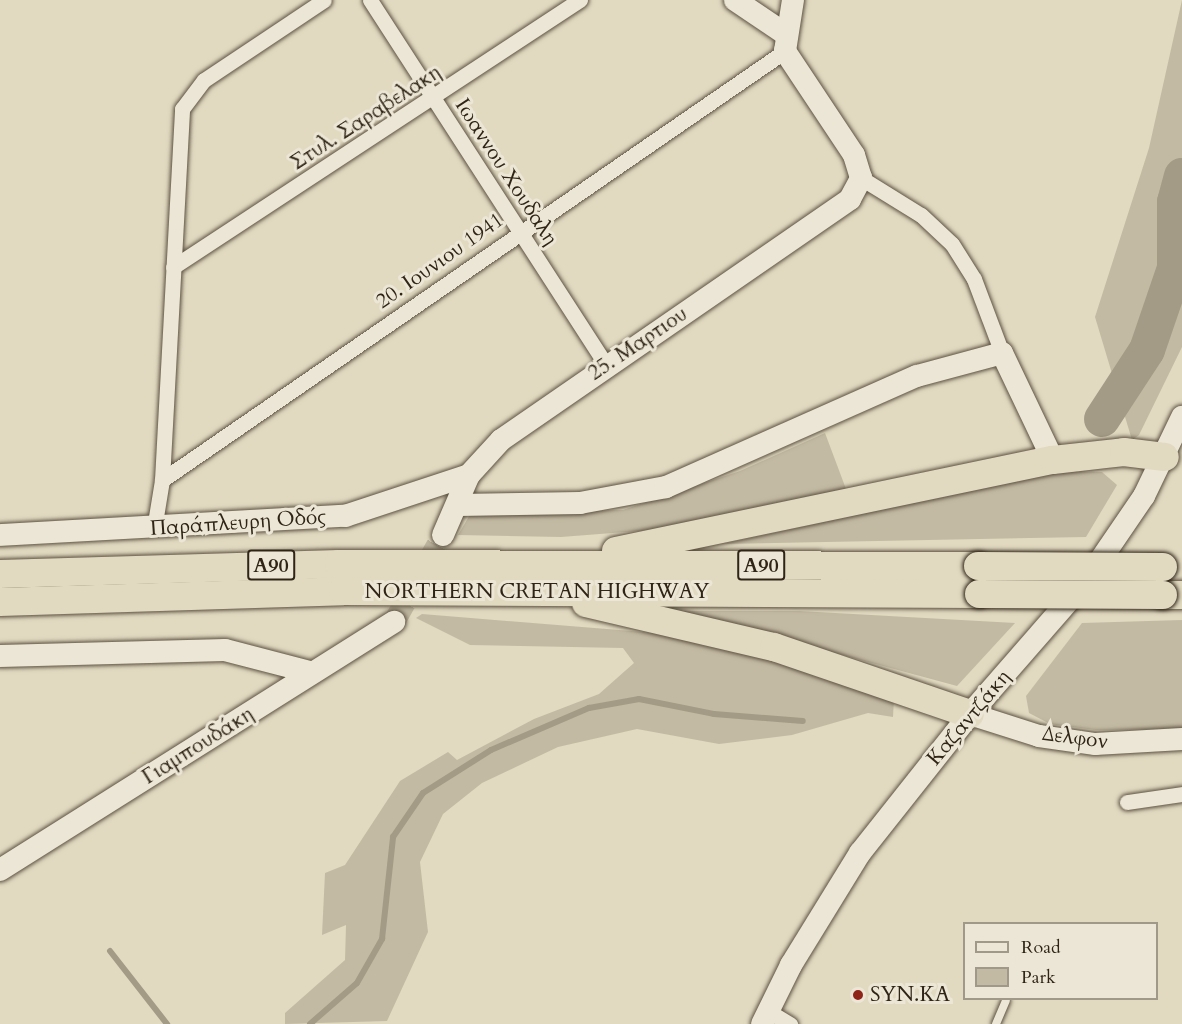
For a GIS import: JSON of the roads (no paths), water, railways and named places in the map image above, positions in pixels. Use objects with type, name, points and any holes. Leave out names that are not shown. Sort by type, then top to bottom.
[{"type":"highway","points":[[543,564],[1053,460],[1124,452],[1165,457]]},
{"type":"highway","name":"NORTHERN CRETAN HIGHWAY","points":[[0,574],[157,566],[543,564],[979,580],[1172,595]]},
{"type":"highway","name":"NORTHERN CRETAN HIGHWAY","points":[[0,602],[200,593],[549,593],[979,580],[1172,567]]},
{"type":"highway","points":[[549,593],[774,646],[970,714]]},
{"type":"main road","points":[[735,0],[785,42],[854,155],[861,178]]},
{"type":"main road","points":[[785,42],[793,0]]},
{"type":"main road","name":"25. Μαρτιου","points":[[443,535],[469,476],[501,440],[850,199],[861,178]]},
{"type":"main road","points":[[458,505],[580,502],[666,487],[917,376],[1002,353],[1053,460]]},
{"type":"main road","name":"Καζαντζάκη","points":[[765,1018],[860,853],[970,714],[1086,581],[1165,457],[1182,417]]},
{"type":"main road","name":"Παράπλευρη Οδός","points":[[0,535],[154,529],[345,516],[469,476]]},
{"type":"main road","name":"Γιαμπουδάκη","points":[[0,870],[310,672],[376,638],[394,622]]},
{"type":"main road","points":[[0,656],[225,650],[310,672]]},
{"type":"main road","name":"Δελφον","points":[[970,714],[1039,736],[1095,744],[1182,740]]},
{"type":"street","points":[[154,529],[162,480],[178,131],[189,95],[324,0]]},
{"type":"street","name":"Ιωαννου Χουδαλη","points":[[370,0],[607,366]]},
{"type":"street","name":"Στυλ. Σαραβελακη","points":[[173,267],[435,99],[580,0]]},
{"type":"street","name":"20. Ιουνιου 1941","points":[[162,480],[785,42]]},
{"type":"street","points":[[861,178],[921,215],[952,244],[974,279],[1002,353]]},
{"type":"street","points":[[1127,802],[1182,794]]},
{"type":"street","points":[[765,1018],[790,1024]]},
{"type":"lane","points":[[996,1024],[1006,1001]]},
{"type":"waterway","points":[[1102,419],[1147,350],[1175,268],[1175,202],[1182,176]]},
{"type":"waterway","points":[[310,1024],[357,983],[382,939],[393,837],[423,793],[491,750],[589,708],[639,699],[714,714],[803,721]]},
{"type":"waterway","points":[[110,951],[167,1024]]},
{"type":"tunnel","points":[[394,622],[443,535]]},
{"type":"place","name":"SYN.KA","points":[[858,995]]}]
